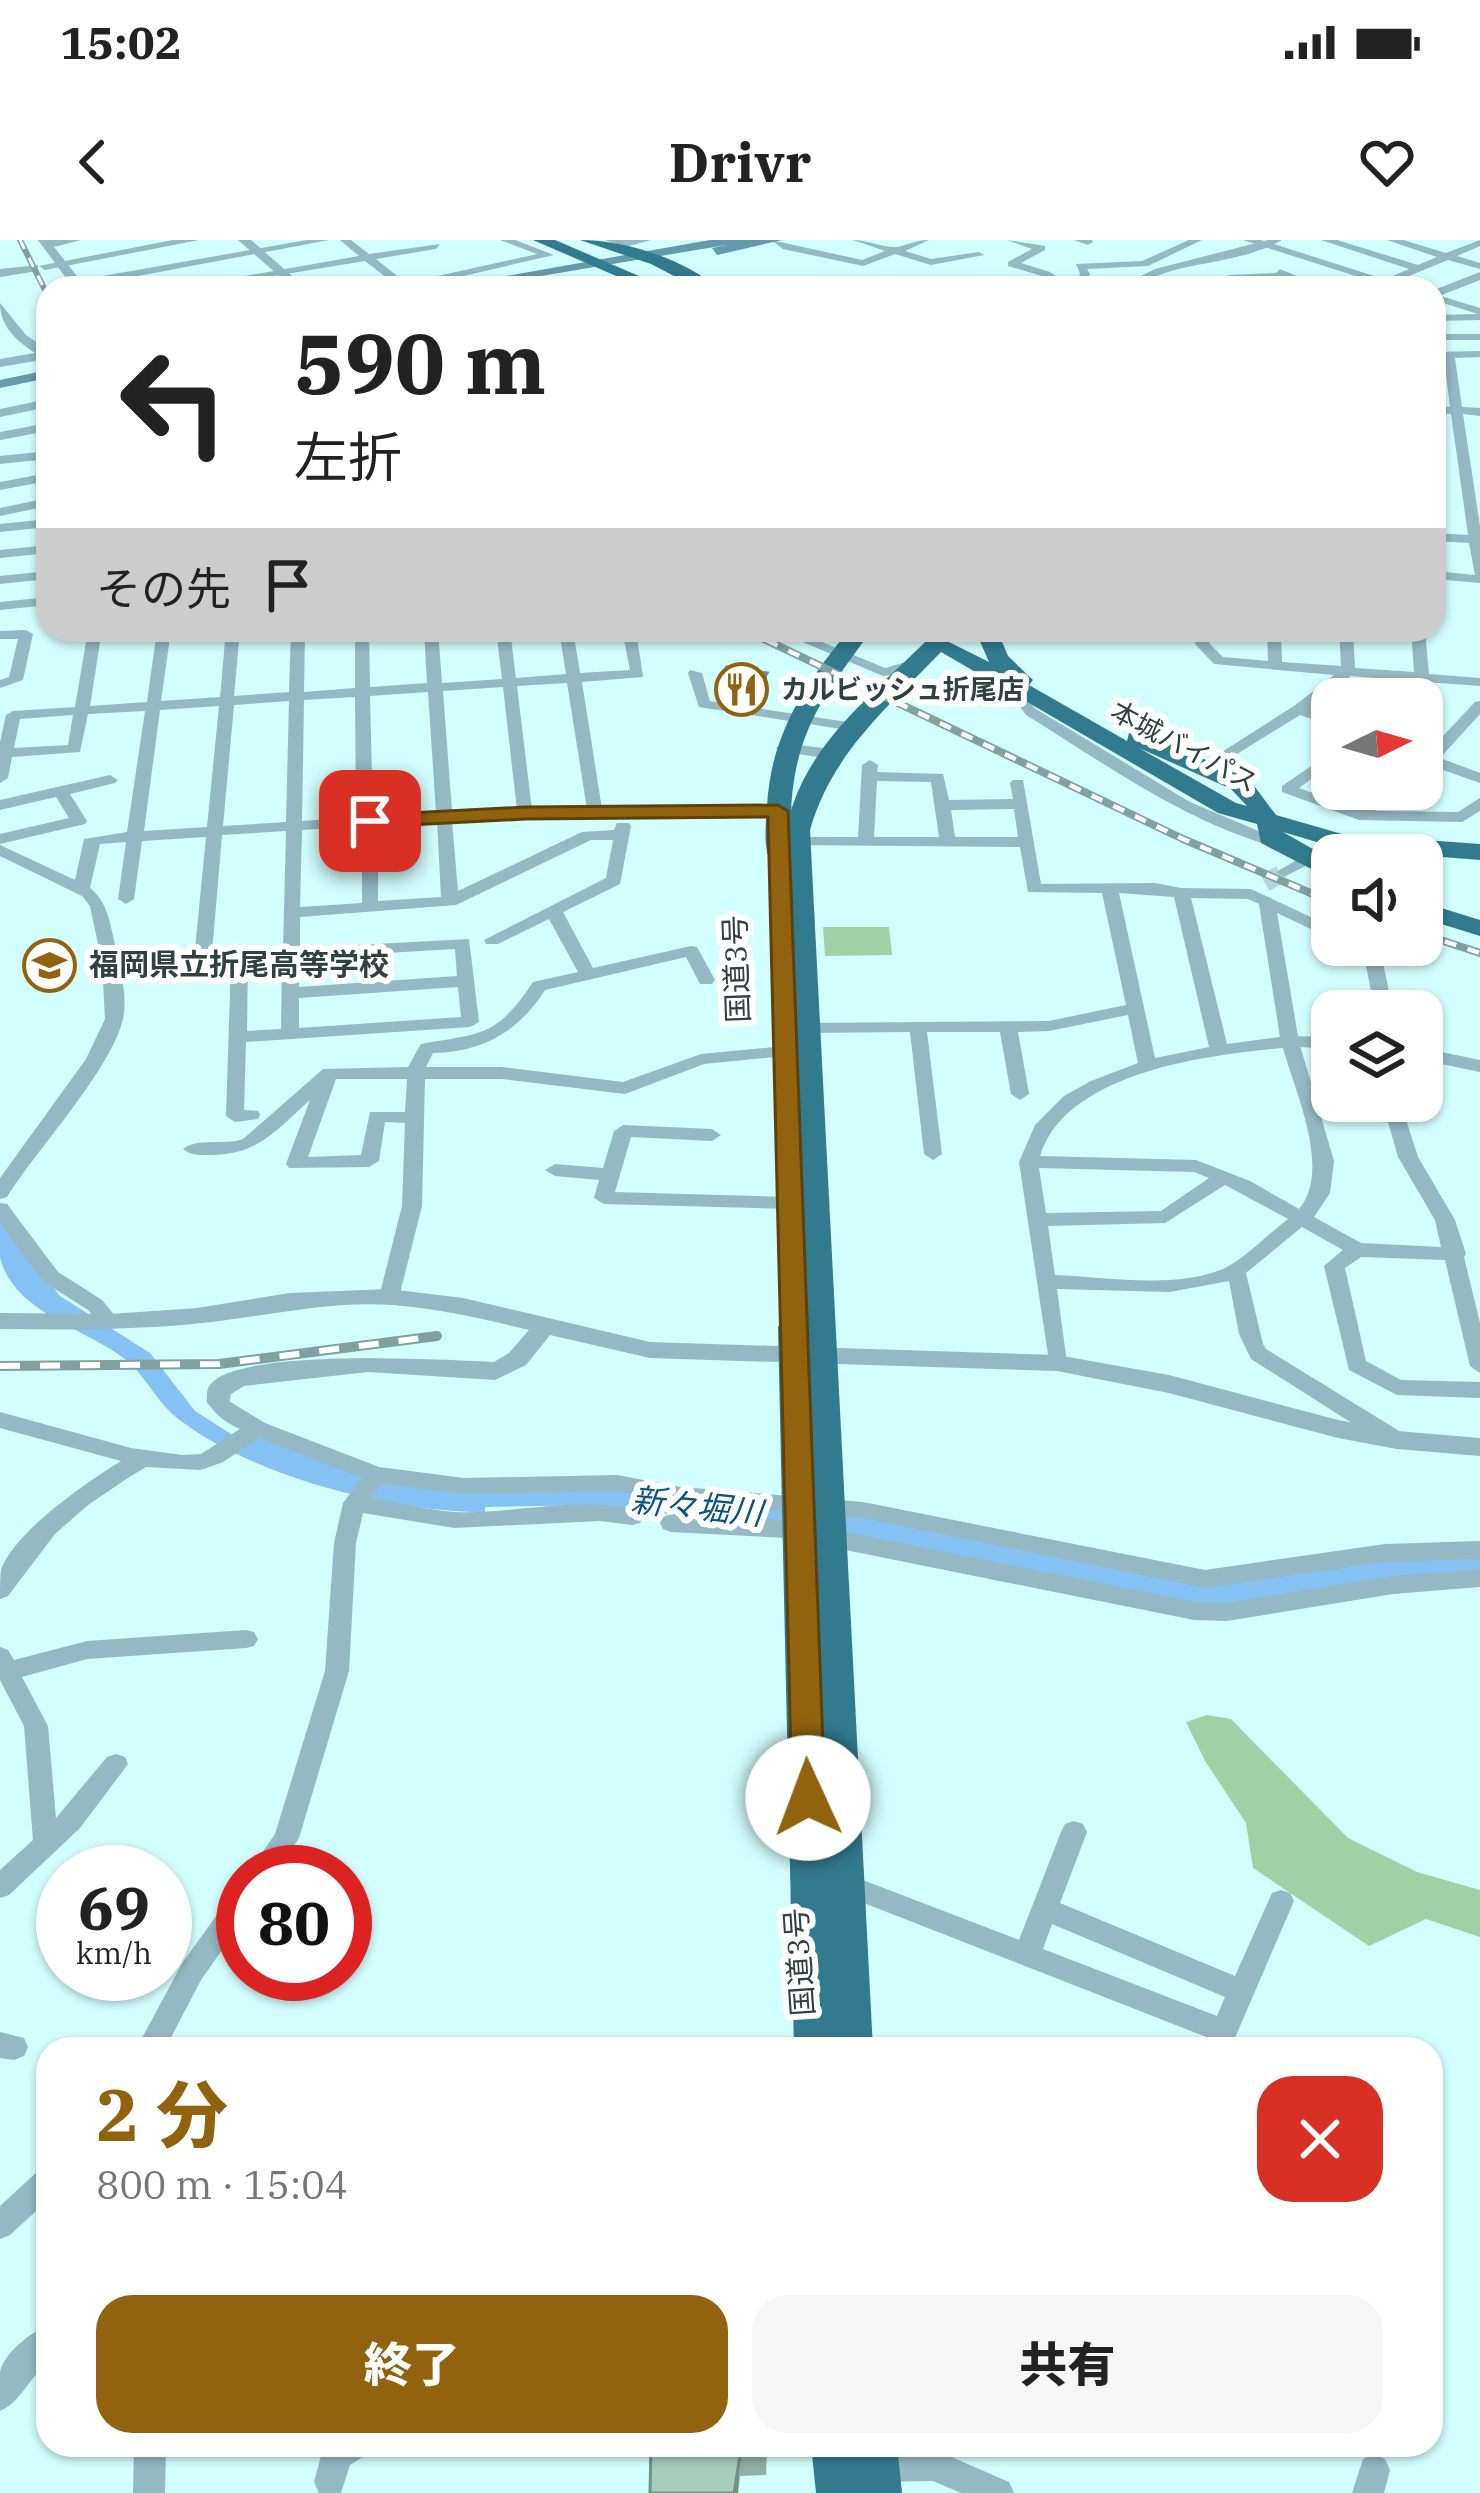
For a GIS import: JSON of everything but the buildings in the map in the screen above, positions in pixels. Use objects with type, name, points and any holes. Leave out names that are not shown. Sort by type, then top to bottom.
[{"type":"highway","points":[[525,240],[606,276]]},
{"type":"highway","points":[[541,240],[565,244],[645,276]]},
{"type":"highway","points":[[588,240],[640,248],[686,276]]},
{"type":"highway","points":[[565,244],[633,276]]},
{"type":"highway","name":"国道3号","points":[[817,2037],[826,1883],[784,748],[796,717],[851,642]]},
{"type":"highway","name":"国道3号","points":[[789,811],[830,754],[939,642]]},
{"type":"highway","points":[[954,642],[1206,807],[1280,836]]},
{"type":"highway","name":"本城バイパス","points":[[955,642],[1180,784],[1280,836],[1480,852]]},
{"type":"highway","points":[[991,642],[998,659],[1029,695],[1208,767],[1208,776],[1280,836]]},
{"type":"highway","name":"本城バイパス","points":[[1029,695],[1280,836],[1480,843]]},
{"type":"highway","name":"国道3号","points":[[789,811],[797,842],[798,1042],[790,1203],[807,1357]]},
{"type":"highway","points":[[1443,917],[1480,928]]},
{"type":"highway","name":"国道3号","points":[[826,1883],[849,2037]]},
{"type":"main road","points":[[531,276],[657,261],[734,240]]},
{"type":"main road","points":[[553,276],[640,248],[775,240]]},
{"type":"main road","points":[[0,384],[36,376]]},
{"type":"street","points":[[60,274],[44,243],[76,240]]},
{"type":"street","points":[[60,274],[193,240]]},
{"type":"street","points":[[244,240],[286,276]]},
{"type":"street","points":[[0,273],[60,274],[324,240]]},
{"type":"street","points":[[347,240],[388,276]]},
{"type":"street","points":[[456,276],[549,255],[505,240]]},
{"type":"street","points":[[610,240],[640,248]]},
{"type":"street","points":[[775,240],[797,250],[863,263],[924,240],[1049,276]]},
{"type":"street","points":[[858,240],[937,263],[979,255]]},
{"type":"street","points":[[1012,240],[1041,248],[1012,264]]},
{"type":"street","points":[[1085,276],[1080,266],[1144,264],[1197,240]]},
{"type":"street","points":[[1249,240],[1273,242],[1370,276]]},
{"type":"street","points":[[1326,240],[1418,268]]},
{"type":"street","points":[[1392,240],[1480,266]]},
{"type":"street","points":[[251,276],[436,242],[450,255]]},
{"type":"street","points":[[1151,276],[1234,257],[1273,242]]},
{"type":"street","points":[[1400,276],[1473,242]]},
{"type":"street","points":[[1234,257],[1293,276]]},
{"type":"street","points":[[60,274],[133,263]]},
{"type":"street","points":[[463,264],[476,272]]},
{"type":"street","points":[[1446,291],[1480,276]]},
{"type":"street","points":[[1446,301],[1480,314]]},
{"type":"street","points":[[0,307],[21,338],[36,348]]},
{"type":"street","points":[[1446,317],[1480,314]]},
{"type":"street","points":[[1446,337],[1480,337]]},
{"type":"street","points":[[1446,372],[1449,355],[1480,354]]},
{"type":"street","points":[[0,363],[36,357]]},
{"type":"street","points":[[1446,381],[1457,411],[1480,575],[1446,575]]},
{"type":"street","points":[[0,413],[36,406]]},
{"type":"street","points":[[1446,410],[1480,412]]},
{"type":"street","points":[[0,436],[36,429]]},
{"type":"street","points":[[0,460],[36,456]]},
{"type":"street","points":[[0,486],[36,479]]},
{"type":"street","points":[[0,512],[36,504]]},
{"type":"street","points":[[0,528],[36,524]]},
{"type":"street","points":[[1446,538],[1478,540]]},
{"type":"street","points":[[0,554],[36,550]]},
{"type":"street","points":[[0,580],[36,576]]},
{"type":"street","points":[[0,606],[36,603]]},
{"type":"street","points":[[0,635],[26,634],[16,680],[0,684]]},
{"type":"street","points":[[5,753],[75,748],[93,642]]},
{"type":"street","points":[[126,898],[163,642]]},
{"type":"street","points":[[232,642],[202,959],[463,943],[470,1022],[239,1037]]},
{"type":"street","points":[[290,1034],[298,642]]},
{"type":"street","points":[[362,642],[364,817],[370,821]]},
{"type":"street","points":[[432,642],[450,901]]},
{"type":"street","points":[[503,642],[525,813]]},
{"type":"street","points":[[568,642],[595,812]]},
{"type":"street","points":[[0,778],[13,715],[638,674],[631,642]]},
{"type":"street","points":[[811,642],[883,671],[905,669],[938,642]]},
{"type":"street","points":[[1202,642],[1219,661],[1480,682]]},
{"type":"street","points":[[1274,642],[1275,665]]},
{"type":"street","points":[[1347,642],[1348,671]]},
{"type":"street","points":[[1419,642],[1422,677]]},
{"type":"street","points":[[1208,767],[1299,709],[1348,671]]},
{"type":"street","points":[[695,673],[704,704],[854,727]]},
{"type":"street","points":[[1443,743],[1480,705]]},
{"type":"street","points":[[1299,709],[1311,714]]},
{"type":"street","points":[[784,748],[830,754]]},
{"type":"street","points":[[1443,767],[1480,778]]},
{"type":"street","points":[[866,842],[869,770],[938,777],[948,843]]},
{"type":"street","points":[[1311,772],[1287,789],[1311,798]]},
{"type":"street","points":[[0,805],[110,779]]},
{"type":"street","points":[[1018,783],[1034,889],[1109,887],[1251,894],[1266,890],[1311,912]]},
{"type":"street","points":[[0,839],[79,821],[60,790]]},
{"type":"street","points":[[944,805],[1022,803]]},
{"type":"street","points":[[1345,810],[1359,815],[1462,818],[1480,803]]},
{"type":"street","points":[[1359,815],[1366,810]]},
{"type":"street","points":[[81,890],[90,842],[444,816],[789,811]]},
{"type":"street","points":[[492,940],[614,881],[627,812]]},
{"type":"street","points":[[370,821],[370,907]]},
{"type":"street","points":[[292,913],[450,901],[588,835],[621,835]]},
{"type":"street","points":[[797,842],[1027,842]]},
{"type":"street","points":[[0,850],[81,890],[98,906],[115,1016],[103,1044],[18,1160],[0,1193]]},
{"type":"street","points":[[1109,887],[1148,1068]]},
{"type":"street","points":[[1266,892],[1311,921]]},
{"type":"street","points":[[1048,1282],[1183,1283],[1235,1270],[1317,1203],[1326,1181],[1290,1042],[1266,892]]},
{"type":"street","points":[[1181,893],[1219,1049]]},
{"type":"street","points":[[553,910],[588,974]]},
{"type":"street","points":[[389,1297],[412,1206],[416,1070],[427,1048],[483,1040],[519,1018],[539,986],[588,974],[692,951],[706,980]]},
{"type":"street","points":[[240,957],[235,1116],[251,1114]]},
{"type":"street","points":[[290,993],[467,981]]},
{"type":"street","points":[[192,1149],[234,1149],[250,1143],[328,1073],[502,1073],[626,1088],[701,1059],[798,1042],[917,1028],[1073,1024],[1135,1008]]},
{"type":"street","points":[[917,1028],[933,1154]]},
{"type":"street","points":[[1009,1028],[1020,1094]]},
{"type":"street","points":[[1057,1363],[1029,1162],[1037,1136],[1069,1101],[1148,1068],[1219,1049],[1311,1042]]},
{"type":"street","points":[[1443,1058],[1480,1066]]},
{"type":"street","points":[[328,1073],[296,1164],[369,1161],[377,1116],[415,1118]]},
{"type":"street","points":[[1397,1122],[1408,1157],[1445,1220],[1480,1366]]},
{"type":"street","points":[[712,1135],[623,1131],[604,1198],[790,1203]]},
{"type":"street","points":[[1029,1162],[1165,1162],[1224,1177],[1357,1250],[1456,1254]]},
{"type":"street","points":[[555,1170],[611,1175]]},
{"type":"street","points":[[1038,1220],[1165,1217],[1224,1177]]},
{"type":"street","points":[[0,1209],[51,1277],[95,1305],[110,1322]]},
{"type":"street","points":[[1357,1250],[1334,1266],[1356,1365],[1397,1387],[1480,1390]]},
{"type":"street","points":[[1235,1270],[1244,1285],[1250,1341],[1258,1354],[1397,1440]]},
{"type":"street","points":[[0,1321],[110,1322],[197,1316],[290,1301],[389,1297],[463,1306],[650,1350],[1057,1363],[1169,1384],[1397,1440],[1480,1447]]},
{"type":"street","points":[[543,1327],[512,1366],[495,1371],[368,1364],[238,1378],[219,1390],[219,1403],[252,1431],[377,1475],[464,1486],[617,1483],[681,1495],[862,1510],[1205,1579],[1385,1552],[1480,1550]]},
{"type":"street","points":[[0,1420],[190,1464],[207,1462],[252,1431]]},
{"type":"street","points":[[0,1590],[32,1540],[69,1504],[145,1457]]},
{"type":"street","points":[[281,1845],[337,1671],[345,1543],[354,1504],[377,1475]]},
{"type":"street","points":[[354,1504],[454,1520],[601,1513],[632,1517]]},
{"type":"street","points":[[671,1523],[786,1529],[1194,1611],[1227,1612],[1393,1585],[1480,1578]]},
{"type":"street","points":[[46,1843],[36,1726],[4,1664],[87,1650],[245,1639]]},
{"type":"street","points":[[0,1887],[116,1764]]},
{"type":"street","points":[[1028,1952],[1074,1832]]},
{"type":"street","points":[[826,1883],[1028,1952],[1224,2031],[1281,1901]]},
{"type":"street","points":[[1045,1909],[1230,1988]]},
{"type":"street","points":[[156,2037],[216,1937]]},
{"type":"street","points":[[0,2224],[36,2192]]},
{"type":"street","points":[[0,2396],[36,2351]]},
{"type":"street","points":[[149,2493],[150,2457]]},
{"type":"street","points":[[329,2482],[335,2457]]},
{"type":"street","points":[[856,2470],[933,2465],[998,2493]]},
{"type":"green space","points":[[823,927],[889,927],[892,955],[825,956]]},
{"type":"green space","points":[[1207,1715],[1231,1719],[1348,1838],[1417,1872],[1480,1890],[1480,1937],[1426,1919],[1369,1946],[1253,1868],[1246,1823],[1186,1722]]},
{"type":"water","name":"新々堀川","points":[[0,1221],[60,1296],[150,1353],[195,1411],[234,1436],[259,1437],[378,1483],[617,1489],[688,1504],[856,1514],[1206,1584],[1374,1559],[1480,1554],[1480,1573],[1208,1608],[693,1517],[599,1505],[448,1510],[368,1498],[247,1459],[181,1421],[126,1360],[20,1292],[0,1257]]},
{"type":"tunnel","points":[[1265,883],[1284,872]]},
{"type":"railway","points":[[20,240],[38,276]]},
{"type":"railway","points":[[770,642],[1183,839],[1311,893]]},
{"type":"railway","points":[[1443,941],[1480,953]]},
{"type":"railway","points":[[0,1366],[219,1364],[437,1336]]},
{"type":"place","name":"カルビッシュ折尾店","points":[[742,690]]},
{"type":"place","name":"福岡県立折尾高等学校","points":[[50,965]]},
{"type":"route","points":[[370,821],[525,813],[778,811],[808,1798]]}]
